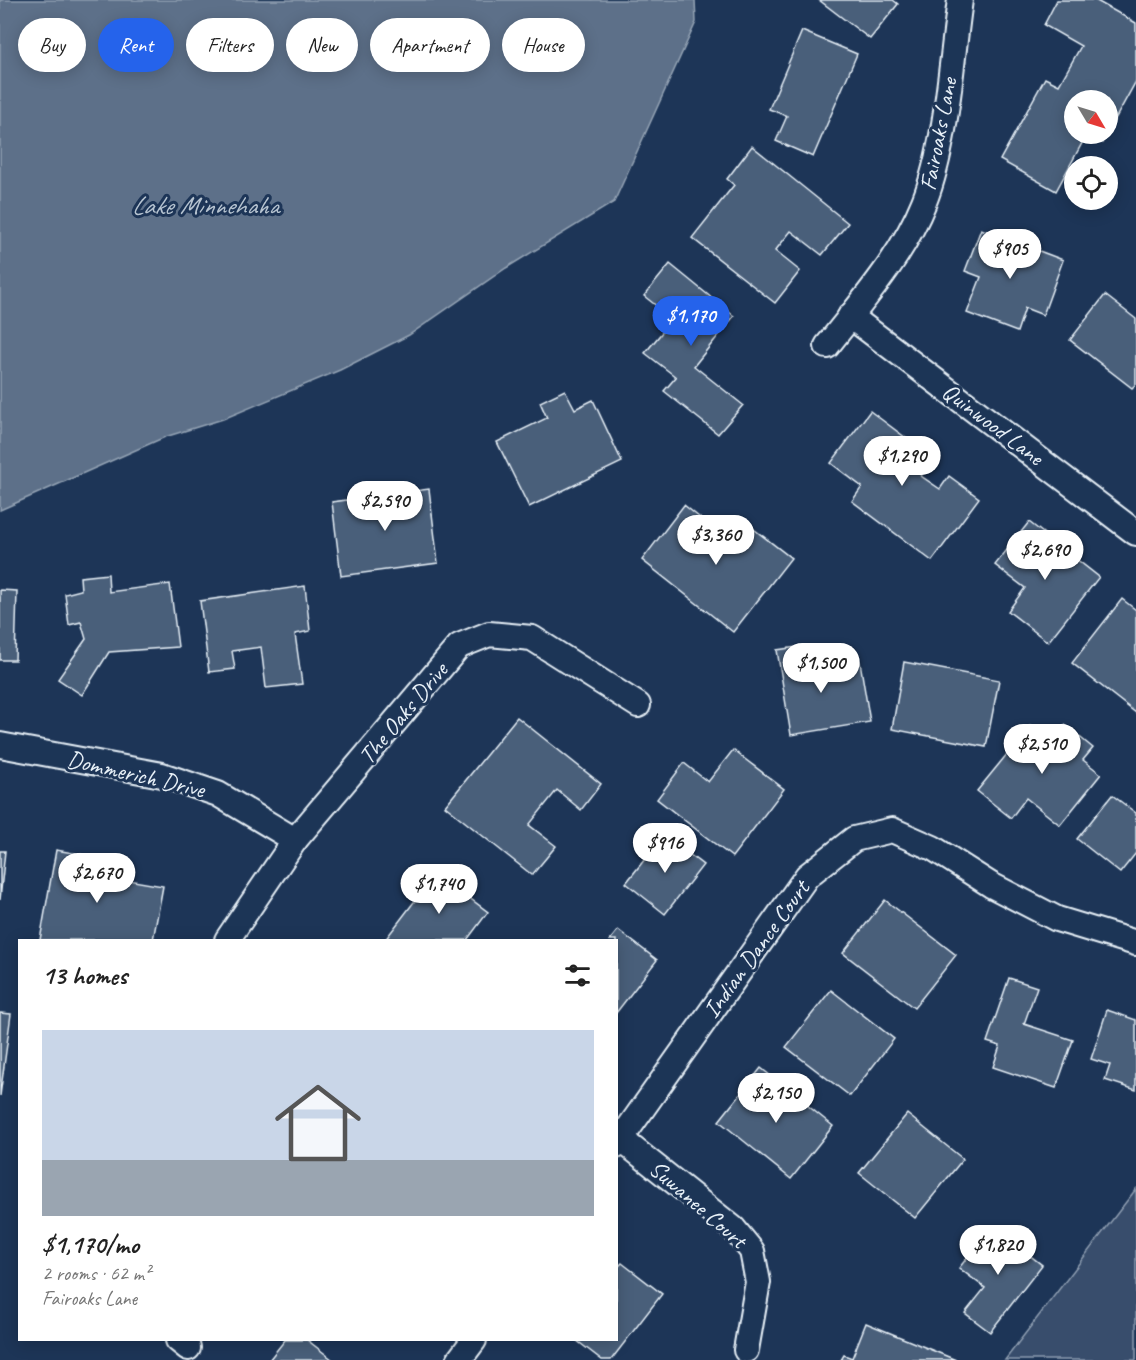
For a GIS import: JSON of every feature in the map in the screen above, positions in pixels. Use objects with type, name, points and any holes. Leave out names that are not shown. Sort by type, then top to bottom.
[{"type":"street","name":"Fairoaks Lane","points":[[827,346],[890,267],[924,202],[941,136],[960,0]]},
{"type":"street","name":"Quinwood Lane","points":[[850,316],[1136,532]]},
{"type":"street","name":"The Oaks Drive","points":[[228,939],[295,840],[459,646],[489,634],[532,638],[638,705]]},
{"type":"street","name":"Dommerich Drive","points":[[0,745],[162,775],[218,794],[295,840]]},
{"type":"street","name":"Indian Dance Court","points":[[619,1143],[807,876],[854,839],[892,830],[933,848],[991,885],[1057,919],[1136,943]]},
{"type":"street","name":"Suwanee Court","points":[[619,1143],[734,1229],[752,1251],[758,1281],[746,1350]]},
{"type":"street","points":[[459,1360],[473,1341]]},
{"type":"shaded area","points":[[1136,1189],[1136,1360],[1005,1360]]},
{"type":"water","name":"Lake Minnehaha","points":[[0,0],[695,0],[696,22],[614,202],[506,268],[409,335],[340,370],[223,419],[165,437],[0,510]]},
{"type":"building","points":[[819,0],[893,0],[898,4],[870,39]]},
{"type":"building","points":[[1057,0],[1095,0],[1136,23],[1136,81],[1118,114],[1118,90],[1064,90],[1064,144],[1082,144],[1075,156],[1064,156],[1064,176],[1056,191],[1000,160],[1045,78],[1059,85],[1081,46],[1044,25]]},
{"type":"building","points":[[802,31],[857,54],[813,157],[776,141],[787,116],[769,109]]},
{"type":"building","points":[[752,146],[848,223],[822,255],[791,231],[775,251],[800,271],[775,303],[692,238],[734,185],[727,179]]},
{"type":"building","points":[[981,229],[1063,260],[1043,315],[1025,308],[1017,332],[967,313],[981,277],[965,271]]},
{"type":"building","points":[[670,264],[734,316],[694,366],[743,405],[718,434],[664,391],[676,377],[645,353],[673,319],[644,296]]},
{"type":"building","points":[[1105,295],[1136,319],[1136,384],[1132,388],[1070,340]]},
{"type":"building","points":[[565,390],[575,409],[593,400],[622,462],[529,507],[497,442],[547,418],[540,402]]},
{"type":"building","points":[[870,411],[934,459],[921,476],[940,489],[949,476],[979,498],[932,561],[852,501],[862,487],[831,463]]},
{"type":"building","points":[[429,489],[438,563],[341,576],[332,502]]},
{"type":"building","points":[[684,505],[730,542],[746,523],[791,558],[733,632],[642,560]]},
{"type":"building","points":[[1029,522],[1099,577],[1048,642],[1008,611],[1025,588],[995,565]]},
{"type":"building","points":[[108,574],[109,592],[170,584],[178,647],[109,652],[82,695],[58,679],[86,639],[81,622],[69,625],[65,594],[81,590],[80,577]]},
{"type":"building","points":[[305,586],[310,631],[295,634],[302,684],[266,688],[261,647],[232,651],[235,669],[209,672],[200,601]]},
{"type":"building","points":[[0,590],[17,591],[15,660],[0,660]]},
{"type":"building","points":[[1122,599],[1136,610],[1136,713],[1072,663]]},
{"type":"building","points":[[804,646],[808,670],[860,662],[870,722],[791,735],[777,650]]},
{"type":"building","points":[[904,662],[999,680],[986,747],[892,729]]},
{"type":"building","points":[[517,717],[601,784],[581,810],[557,790],[529,825],[556,846],[532,875],[445,806]]},
{"type":"building","points":[[1065,725],[1093,748],[1083,760],[1101,774],[1060,825],[1026,798],[1011,818],[977,791],[1030,726],[1050,743]]},
{"type":"building","points":[[733,750],[784,789],[732,857],[657,799],[684,763],[708,782]]},
{"type":"building","points":[[1112,795],[1136,813],[1136,853],[1120,873],[1077,839]]},
{"type":"building","points":[[664,835],[703,865],[665,914],[626,883]]},
{"type":"building","points":[[56,850],[90,856],[87,873],[163,886],[153,939],[40,939]]},
{"type":"building","points":[[0,851],[5,851],[0,900]]},
{"type":"building","points":[[436,873],[488,912],[468,939],[386,939]]},
{"type":"building","points":[[885,900],[956,955],[914,1008],[843,953]]},
{"type":"building","points":[[618,930],[657,960],[618,1010],[618,939],[611,939]]},
{"type":"building","points":[[1009,978],[1037,987],[1024,1024],[1073,1040],[1056,1088],[993,1067],[1000,1046],[987,1042]]},
{"type":"building","points":[[831,990],[894,1039],[850,1096],[786,1047]]},
{"type":"building","points":[[1107,1010],[1136,1020],[1136,1090],[1105,1080],[1110,1065],[1091,1059]]},
{"type":"building","points":[[0,1013],[11,1014],[0,1096]]},
{"type":"building","points":[[761,1068],[833,1126],[791,1179],[719,1121]]},
{"type":"building","points":[[907,1114],[963,1159],[915,1218],[859,1173]]},
{"type":"building","points":[[992,1226],[1042,1265],[990,1332],[965,1313],[985,1288],[959,1268]]},
{"type":"building","points":[[622,1263],[662,1294],[611,1360],[602,1360],[577,1341],[618,1341],[618,1267]]},
{"type":"building","points":[[866,1323],[956,1360],[841,1360],[844,1355],[852,1358]]},
{"type":"building","points":[[284,1341],[308,1341],[333,1360],[269,1360]]}]
